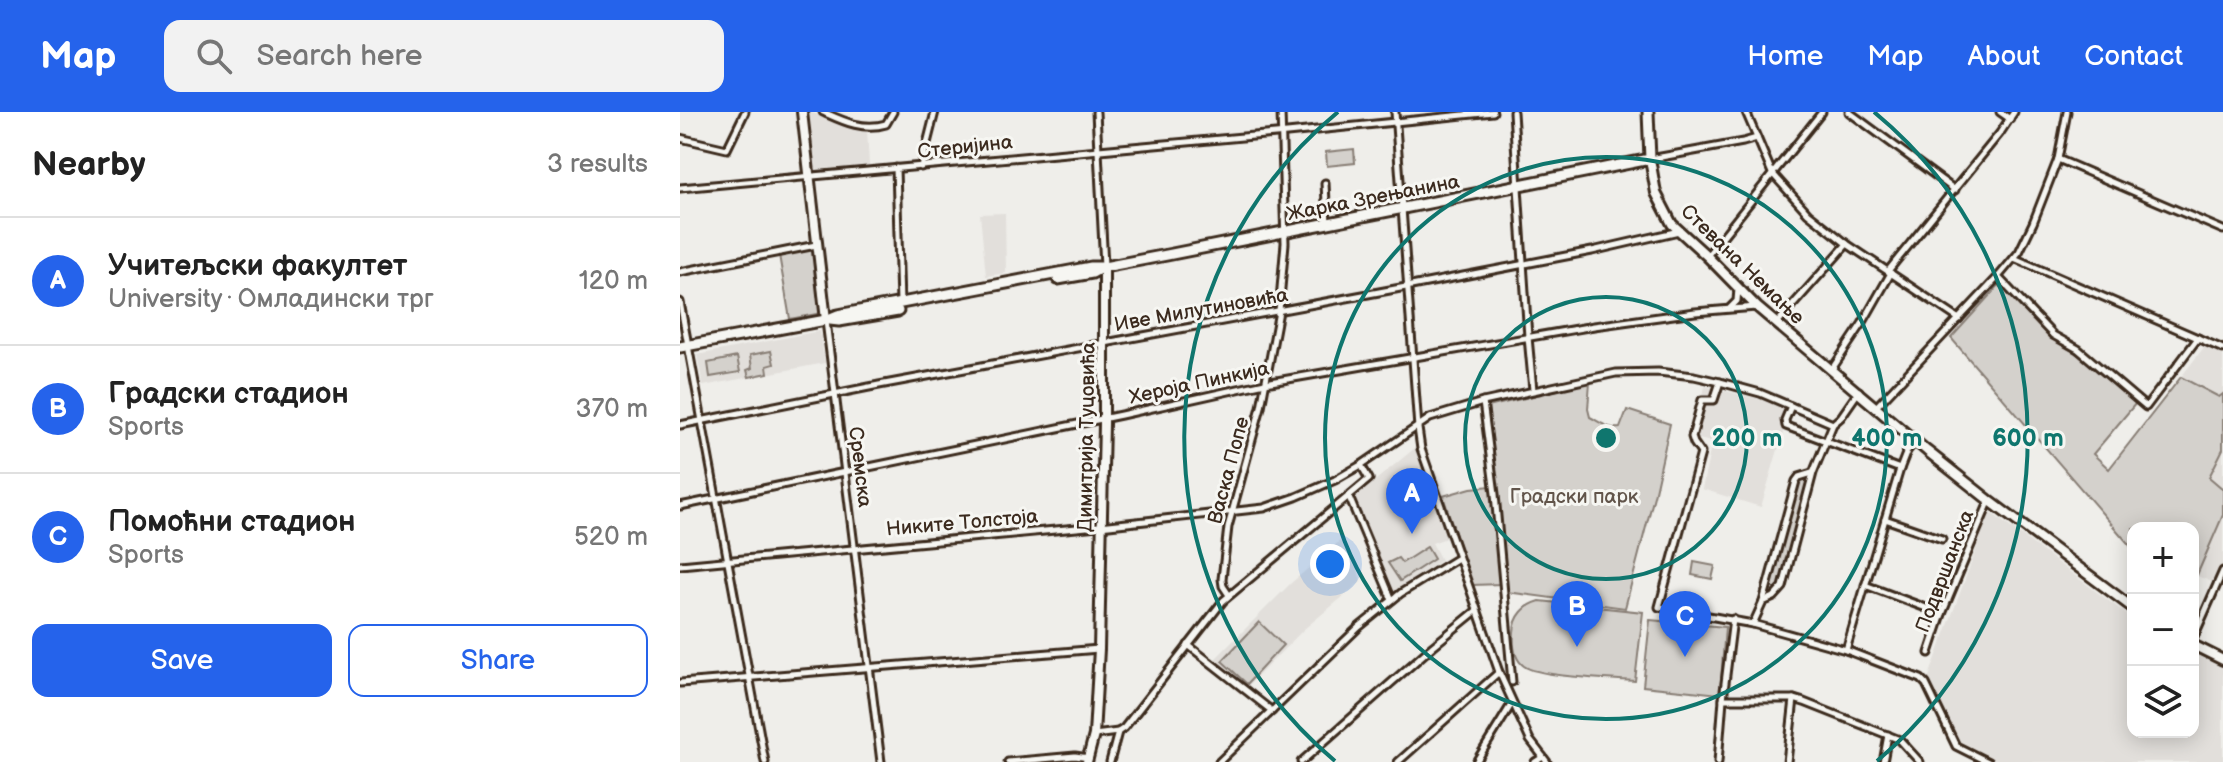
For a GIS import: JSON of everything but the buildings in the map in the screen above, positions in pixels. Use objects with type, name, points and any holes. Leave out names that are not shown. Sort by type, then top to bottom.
[{"type":"main road","name":"Стевана Немање","points":[[1648,112],[1650,159]]},
{"type":"main road","name":"Жарка Зрењанина","points":[[684,346],[1327,224],[1517,181],[1650,159]]},
{"type":"main road","name":"Жарка Зрењанина","points":[[826,320],[839,321],[901,310],[1092,273],[1104,267]]},
{"type":"street","points":[[680,138],[727,149],[745,112]]},
{"type":"street","name":"Сремска","points":[[802,112],[881,762]]},
{"type":"street","points":[[823,112],[849,124],[865,127],[886,124],[893,112]]},
{"type":"street","points":[[921,167],[935,112]]},
{"type":"street","name":"Димитрија Туцовића","points":[[1088,760],[1094,735],[1099,649],[1104,418],[1104,267],[1096,112]]},
{"type":"street","name":"Васка Попе","points":[[1229,595],[1222,579],[1232,511],[1261,407],[1279,311],[1284,232],[1281,112]]},
{"type":"street","points":[[1395,112],[1406,287],[1421,449],[1511,704],[1530,740],[1545,760],[1535,762]]},
{"type":"street","name":"Стеријина","points":[[680,188],[1493,112]]},
{"type":"street","points":[[1513,112],[1533,391]]},
{"type":"street","points":[[1746,112],[1772,173],[1808,213],[1847,244],[1959,319]]},
{"type":"street","points":[[1707,256],[1822,112]]},
{"type":"street","points":[[1849,112],[1955,190]]},
{"type":"street","points":[[2000,112],[2010,119]]},
{"type":"street","points":[[1832,369],[1862,324],[1889,272],[2014,112]]},
{"type":"street","points":[[1876,407],[2014,258],[2033,223],[2058,159],[2067,112]]},
{"type":"street","points":[[1650,159],[1757,138]]},
{"type":"street","name":"Стевана Немање","points":[[1650,159],[1660,204],[1679,231],[1757,307],[1876,407]]},
{"type":"street","points":[[2058,159],[2223,230]]},
{"type":"street","points":[[896,168],[900,304]]},
{"type":"street","points":[[1325,183],[1327,224]]},
{"type":"street","name":"Иве Милутиновића","points":[[680,425],[1406,287],[1679,231]]},
{"type":"street","points":[[1777,323],[1847,244]]},
{"type":"street","points":[[680,272],[818,245]]},
{"type":"street","points":[[2014,258],[2223,349]]},
{"type":"street","points":[[1998,277],[2053,335],[2078,349],[2146,407],[2198,338]]},
{"type":"street","points":[[1729,308],[1737,301],[1738,288]]},
{"type":"street","points":[[680,302],[684,346],[702,420],[765,762]]},
{"type":"street","name":"Хероја Пинкија","points":[[680,506],[1265,383],[1528,337],[1729,308],[1757,307]]},
{"type":"street","name":"Никите Толстоја","points":[[680,565],[1264,508],[1335,480],[1430,418],[1483,402],[1626,372],[1668,373],[1720,382],[1760,393],[1833,424]]},
{"type":"street","points":[[1720,382],[1714,400],[1702,400],[1692,440],[1701,453],[1659,607],[1733,619],[1846,650],[1923,681],[1956,746],[1988,762]]},
{"type":"street","points":[[1763,602],[1774,597],[1783,587],[1813,473],[1833,424],[1859,391]]},
{"type":"street","points":[[1483,402],[1495,494],[1512,682]]},
{"type":"street","points":[[1791,405],[1786,426],[1900,469]]},
{"type":"street","name":"Подвршанска","points":[[1876,407],[1990,501],[2127,604]]},
{"type":"street","points":[[1846,650],[1907,451],[1908,439],[1904,432]]},
{"type":"street","points":[[1907,451],[1915,441]]},
{"type":"street","points":[[1094,735],[1124,728],[1229,595],[1369,479],[1361,465]]},
{"type":"street","points":[[1753,624],[1763,602],[1796,481],[1813,473]]},
{"type":"street","points":[[1349,497],[1392,600]]},
{"type":"street","name":"Подвршанска","points":[[1929,653],[1942,614],[1990,501]]},
{"type":"street","points":[[1885,519],[1942,539]]},
{"type":"street","points":[[1219,762],[1339,645],[1392,600],[1458,558]]},
{"type":"street","points":[[2199,625],[2223,571]]},
{"type":"street","points":[[1865,585],[1942,614]]},
{"type":"street","points":[[1301,762],[1476,611]]},
{"type":"street","points":[[1718,762],[1733,619]]},
{"type":"street","points":[[1188,645],[1272,712]]},
{"type":"street","points":[[2199,648],[2223,660]]},
{"type":"street","points":[[680,683],[1099,649]]},
{"type":"street","points":[[1398,762],[1499,672]]},
{"type":"street","points":[[1723,699],[1794,699],[1888,735],[1904,743],[1920,762]]},
{"type":"street","points":[[1787,762],[1794,699]]},
{"type":"street","points":[[1476,762],[1511,704]]},
{"type":"street","points":[[1110,762],[1113,733]]},
{"type":"street","points":[[1883,762],[1888,735]]},
{"type":"street","points":[[1008,762],[1075,756],[1088,760]]},
{"type":"shaded area","points":[[809,112],[867,130],[869,165],[815,170]]},
{"type":"shaded area","points":[[1005,213],[1006,273],[986,276],[980,214]]},
{"type":"shaded area","points":[[820,331],[825,363],[703,386],[697,355]]},
{"type":"shaded area","points":[[2205,346],[2223,355],[2223,394],[2219,398],[2181,377]]},
{"type":"shaded area","points":[[1705,386],[1784,405],[1780,424],[1785,426],[1761,507],[1702,489],[1712,442],[1694,438]]},
{"type":"shaded area","points":[[1415,448],[1446,538],[1432,543],[1441,560],[1393,594],[1354,498]]},
{"type":"shaded area","points":[[2223,451],[2223,489],[2208,478]]},
{"type":"shaded area","points":[[1990,512],[2127,615],[2127,738],[2199,738],[2199,656],[2223,668],[2223,762],[1998,762],[1958,742],[1927,682]]},
{"type":"shaded area","points":[[2223,515],[2223,564],[2215,583],[2199,577]]},
{"type":"shaded area","points":[[1341,540],[1358,569],[1361,582],[1304,629],[1246,688],[1213,661],[1290,584]]},
{"type":"green space","points":[[1354,149],[1355,163],[1327,166],[1326,152]]},
{"type":"green space","points":[[815,249],[822,313],[790,319],[779,255]]},
{"type":"green space","points":[[2000,284],[2050,338],[2082,357],[2136,403],[2093,454],[2109,469],[2181,377],[2219,397],[2223,394],[2223,449],[2209,477],[2223,489],[2223,515],[2199,570],[2199,522],[2127,522],[2127,542],[1951,338]]},
{"type":"green space","points":[[771,351],[774,364],[767,366],[768,373],[749,377],[747,370],[752,368],[750,355]]},
{"type":"green space","points":[[737,357],[740,372],[710,377],[708,363]]},
{"type":"green space","name":"Градски парк","points":[[1590,382],[1590,417],[1601,423],[1620,428],[1627,410],[1670,424],[1625,608],[1507,592],[1488,407]]},
{"type":"green space","points":[[1802,478],[1809,478],[1780,587],[1769,596],[1797,483]]},
{"type":"green space","points":[[1491,486],[1501,584],[1472,585],[1443,496]]},
{"type":"green space","points":[[1427,547],[1434,559],[1400,581],[1388,563],[1398,558],[1402,563]]},
{"type":"green space","points":[[1694,562],[1715,566],[1712,579],[1692,575]]},
{"type":"green space","points":[[1540,601],[1643,612],[1635,681],[1559,675],[1524,666],[1515,650],[1516,621],[1530,605]]},
{"type":"green space","points":[[1650,620],[1725,627],[1720,694],[1643,686]]},
{"type":"green space","points":[[1259,622],[1283,645],[1247,684],[1222,661]]},
{"type":"place","name":"Учитељски факултет","points":[[1412,534]]},
{"type":"place","name":"Градски стадион","points":[[1577,647]]},
{"type":"place","name":"Помоћни стадион","points":[[1685,657]]}]
